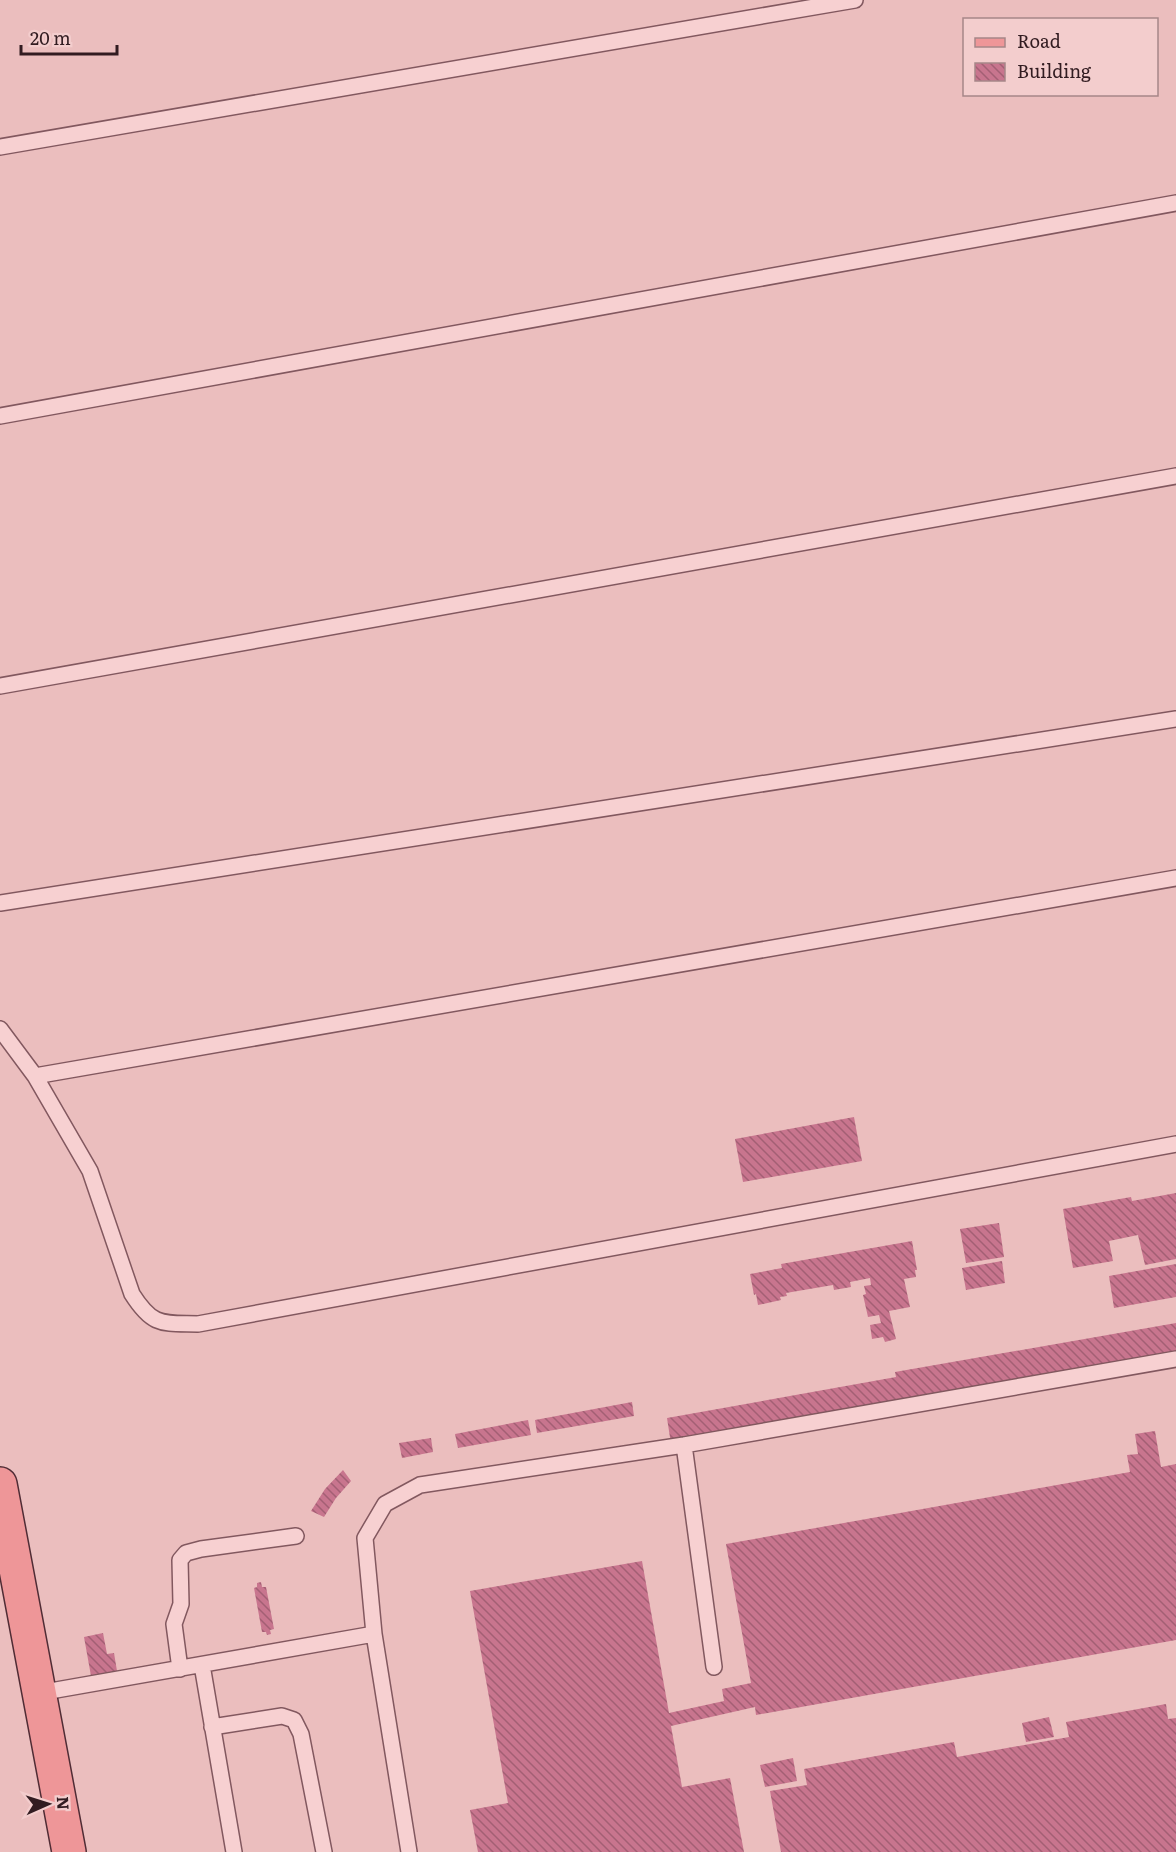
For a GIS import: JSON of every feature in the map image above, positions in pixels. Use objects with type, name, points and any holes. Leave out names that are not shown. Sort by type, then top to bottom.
[{"type":"main road","points":[[0,1484],[69,1852]]},
{"type":"lane","points":[[0,147],[855,0]]},
{"type":"lane","points":[[0,416],[1176,203]]},
{"type":"lane","points":[[0,687],[1176,476]]},
{"type":"lane","points":[[0,903],[1176,719]]},
{"type":"lane","points":[[35,1076],[1176,878]]},
{"type":"lane","points":[[0,1029],[35,1076],[90,1170],[132,1294],[143,1312],[160,1323],[198,1324],[1176,1144]]},
{"type":"lane","points":[[409,1852],[374,1634],[365,1538],[385,1504],[420,1485],[684,1445],[1176,1359]]},
{"type":"lane","points":[[684,1445],[714,1667]]},
{"type":"lane","points":[[180,1669],[174,1624],[181,1604],[180,1560],[186,1553],[296,1536]]},
{"type":"lane","points":[[39,1693],[374,1634]]},
{"type":"lane","points":[[202,1665],[234,1852]]},
{"type":"lane","points":[[212,1727],[282,1716],[294,1720],[301,1734],[324,1852]]},
{"type":"building","points":[[854,1117],[862,1161],[743,1182],[735,1139]]},
{"type":"building","points":[[1176,1193],[1176,1259],[1145,1265],[1138,1235],[1109,1241],[1113,1261],[1073,1268],[1063,1209],[1131,1197],[1132,1201]]},
{"type":"building","points":[[999,1223],[1004,1257],[966,1263],[960,1229]]},
{"type":"building","points":[[912,1241],[916,1277],[904,1279],[910,1307],[889,1311],[896,1339],[885,1342],[883,1337],[872,1339],[870,1325],[881,1323],[879,1315],[868,1317],[863,1295],[866,1294],[864,1286],[871,1285],[870,1278],[850,1282],[851,1287],[834,1290],[833,1285],[786,1293],[787,1296],[780,1297],[781,1300],[758,1305],[756,1294],[754,1295],[750,1274],[782,1268],[781,1264]]},
{"type":"building","points":[[1002,1261],[1005,1283],[966,1290],[962,1268]]},
{"type":"building","points":[[1176,1264],[1176,1297],[1114,1308],[1109,1276]]},
{"type":"building","points":[[1176,1323],[1176,1357],[671,1444],[667,1418],[896,1377],[895,1372]]},
{"type":"building","points":[[632,1402],[634,1416],[537,1433],[535,1420]]},
{"type":"building","points":[[528,1420],[531,1435],[458,1448],[455,1434]]},
{"type":"building","points":[[1155,1431],[1161,1467],[1176,1464],[1176,1640],[756,1715],[755,1707],[671,1726],[682,1787],[730,1778],[744,1852],[478,1852],[470,1810],[508,1803],[470,1591],[642,1561],[669,1713],[724,1701],[722,1689],[751,1683],[726,1544],[1130,1472],[1127,1455],[1138,1454],[1135,1434]]},
{"type":"building","points":[[431,1438],[433,1452],[402,1458],[399,1443]]},
{"type":"building","points":[[343,1470],[351,1481],[336,1498],[324,1517],[311,1511],[325,1489]]},
{"type":"building","points":[[261,1582],[262,1587],[266,1587],[274,1629],[270,1630],[271,1634],[267,1635],[266,1632],[262,1632],[254,1588],[257,1587],[257,1583]]},
{"type":"building","points":[[103,1633],[107,1654],[114,1653],[117,1671],[91,1676],[84,1637]]},
{"type":"building","points":[[1166,1704],[1168,1719],[1176,1718],[1176,1852],[781,1852],[770,1791],[807,1785],[804,1769],[954,1742],[957,1757],[1069,1737],[1066,1722]]},
{"type":"building","points":[[1049,1717],[1054,1737],[1026,1742],[1022,1723]]},
{"type":"building","points":[[793,1758],[797,1781],[765,1787],[760,1765]]}]
